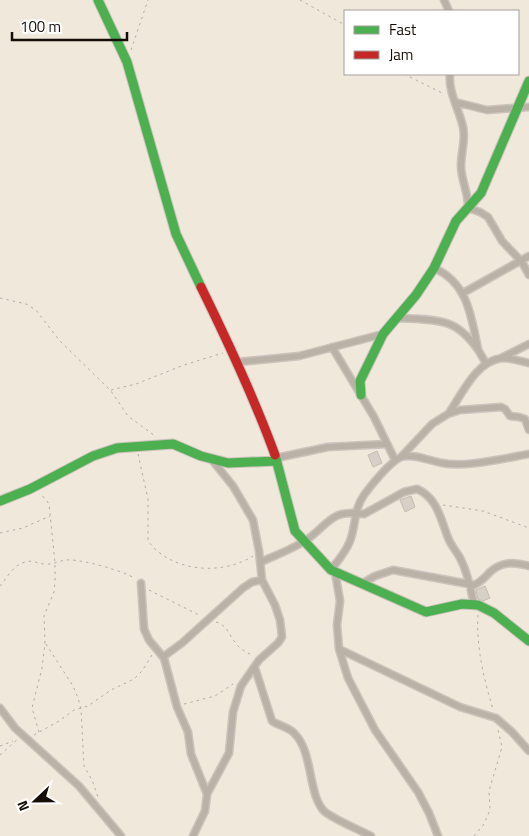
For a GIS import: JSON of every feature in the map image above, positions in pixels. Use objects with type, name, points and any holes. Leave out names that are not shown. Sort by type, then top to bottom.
[{"type":"street","points":[[98,0],[127,62],[176,234],[257,406],[276,460],[293,528],[298,536],[333,571],[364,582],[426,612],[465,604],[495,612],[517,633],[529,641]]},
{"type":"street","points":[[450,75],[449,84],[464,128],[465,138],[461,165],[468,208]]},
{"type":"street","points":[[361,395],[360,380],[383,334],[416,295],[434,268],[453,227],[481,192],[487,181],[518,108],[527,95],[529,81]]},
{"type":"street","points":[[454,100],[487,110],[529,107]]},
{"type":"street","points":[[468,208],[486,215],[492,222],[502,242],[521,260],[529,276]]},
{"type":"street","points":[[463,293],[529,256]]},
{"type":"street","points":[[434,268],[444,272],[454,280],[463,293],[474,326],[478,351]]},
{"type":"street","points":[[397,318],[448,323],[459,330],[478,351],[486,364]]},
{"type":"street","points":[[236,358],[290,357],[383,334]]},
{"type":"street","points":[[448,414],[475,374],[486,364],[529,344]]},
{"type":"street","points":[[332,348],[397,459]]},
{"type":"street","points":[[499,359],[512,359],[529,363]]},
{"type":"street","points":[[438,836],[418,792],[375,730],[348,678],[339,649],[337,625],[340,601],[333,571],[350,541],[356,513],[364,495],[432,424],[448,414],[460,410],[501,407],[505,408],[510,416],[525,420],[529,430]]},
{"type":"street","points":[[0,501],[93,456],[118,448],[173,444],[212,460],[228,463],[276,460],[328,447],[387,444]]},
{"type":"street","points":[[397,459],[410,456],[444,464],[456,464],[529,454]]},
{"type":"street","points":[[193,836],[205,811],[207,794],[229,753],[232,730],[231,722],[238,692],[248,674],[282,637],[276,605],[262,580],[256,530],[248,511],[233,486],[212,460]]},
{"type":"street","points":[[261,562],[304,542],[338,515],[365,514],[413,489],[421,491],[432,500],[439,512],[449,540],[460,559],[470,584],[474,605]]},
{"type":"street","points":[[364,582],[394,570],[477,584],[495,568],[506,563],[514,562],[529,566]]},
{"type":"street","points":[[163,656],[182,643],[243,588],[252,582],[262,580]]},
{"type":"street","points":[[141,583],[144,629],[149,640],[163,656],[177,707],[188,732],[190,754],[207,794]]},
{"type":"street","points":[[339,649],[460,707],[496,718],[529,751]]},
{"type":"street","points":[[255,668],[272,721],[278,726],[290,729],[296,734],[304,750],[322,809],[329,816],[371,836]]},
{"type":"street","points":[[0,708],[26,737],[79,786],[121,836]]},
{"type":"path","points":[[127,62],[148,0]]},
{"type":"path","points":[[300,0],[344,24]]},
{"type":"path","points":[[406,75],[454,100]]},
{"type":"path","points":[[0,298],[26,304],[36,310],[59,340],[111,391],[128,416],[155,436]]},
{"type":"path","points":[[111,391],[136,384],[219,353],[236,358]]},
{"type":"path","points":[[136,447],[148,499],[148,541],[157,550],[176,563],[194,567],[216,568],[244,561],[260,551]]},
{"type":"path","points":[[30,488],[47,501],[55,564],[54,592],[44,616],[45,643],[42,668],[32,708],[39,732]]},
{"type":"path","points":[[432,500],[447,507],[483,511],[529,528]]},
{"type":"path","points":[[0,533],[23,528],[50,516]]},
{"type":"path","points":[[0,586],[10,572],[23,562],[36,561],[47,565],[70,559],[128,574],[151,592],[225,626],[238,646],[260,660]]},
{"type":"path","points":[[474,605],[478,614],[477,630],[482,669],[502,747],[490,786],[490,810],[474,836]]},
{"type":"path","points":[[45,643],[73,686],[81,709],[84,766],[99,798]]},
{"type":"path","points":[[0,746],[39,732],[60,721],[74,710],[88,706],[111,690],[134,679],[142,671],[156,648]]},
{"type":"path","points":[[177,707],[215,696],[232,685]]},
{"type":"path","points":[[0,755],[14,741]]},
{"type":"building","points":[[377,451],[382,463],[373,467],[368,455]]},
{"type":"building","points":[[411,496],[415,507],[405,512],[400,500]]},
{"type":"building","points":[[485,586],[490,598],[483,601],[478,599],[476,590]]},
{"type":"traffic: fast","points":[[98,0],[127,62],[176,234],[201,287]]},
{"type":"traffic: fast","points":[[361,395],[360,381],[383,334],[416,295],[434,268],[456,221],[481,193],[529,81]]},
{"type":"traffic: fast","points":[[0,501],[30,489],[93,456],[117,448],[173,444],[201,456],[228,463],[277,461]]},
{"type":"traffic: fast","points":[[275,455],[295,531],[331,570],[426,612],[462,604],[478,605],[494,613],[529,641]]},
{"type":"traffic: jam","points":[[201,287],[240,370],[275,455]]}]
